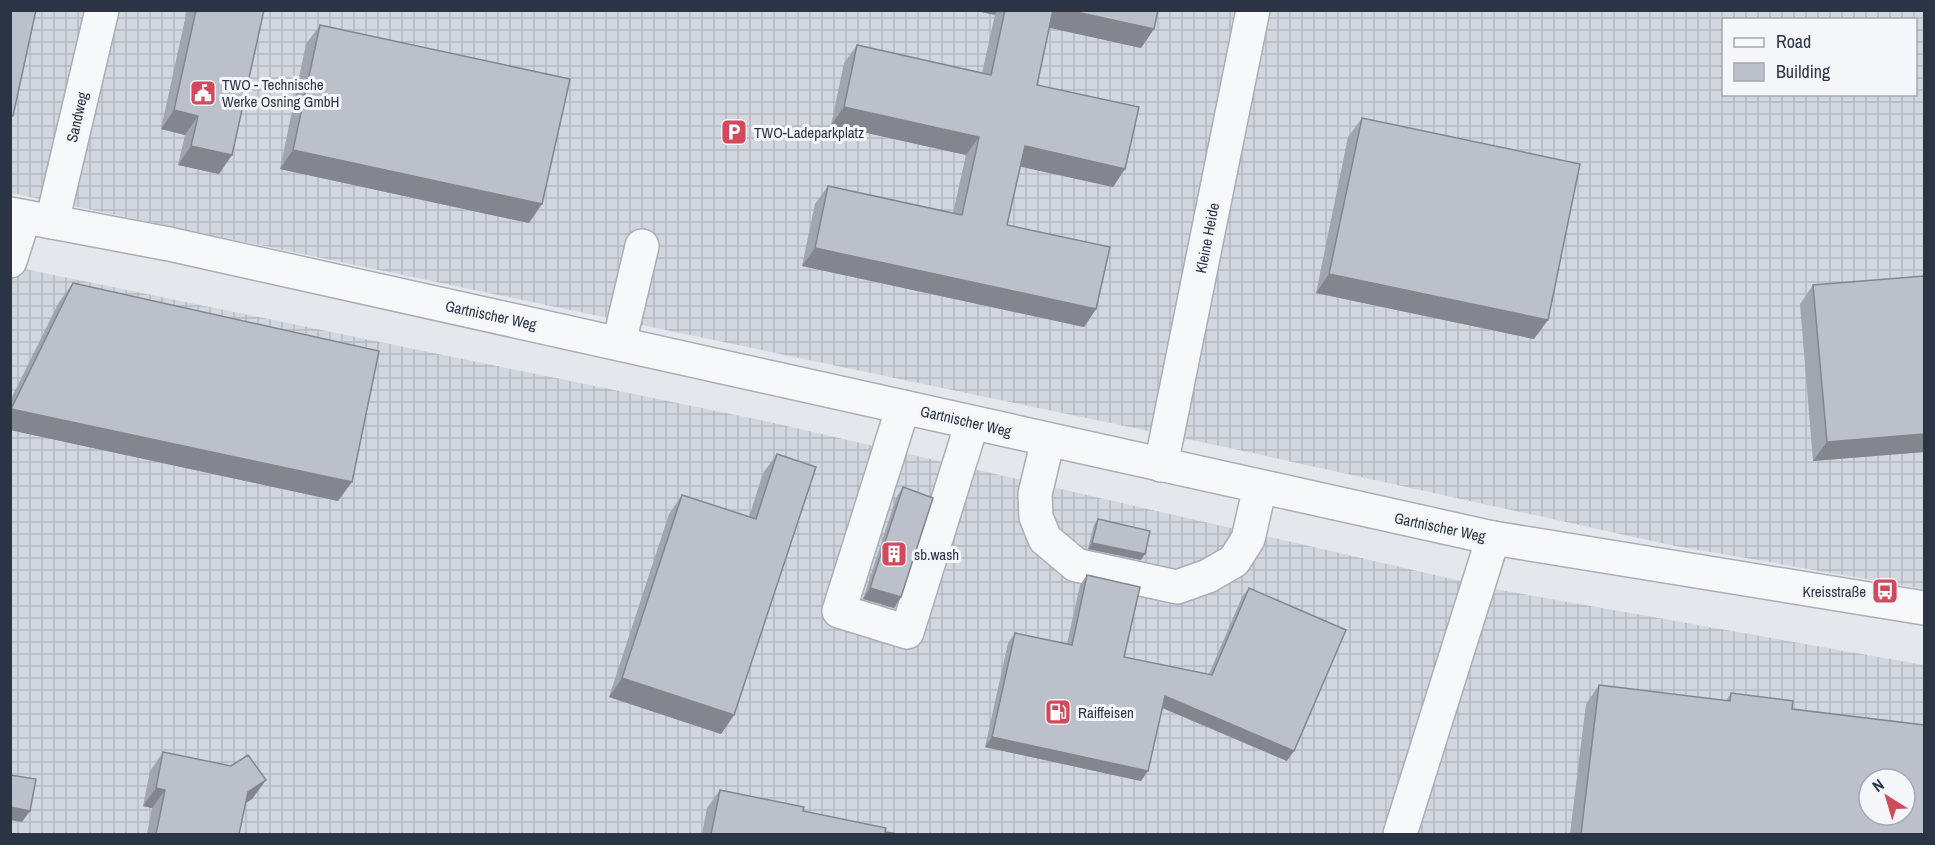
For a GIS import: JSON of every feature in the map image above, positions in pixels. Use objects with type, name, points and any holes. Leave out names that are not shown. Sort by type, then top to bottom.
[{"type":"street","name":"Sandweg","points":[[10,261],[29,218],[102,10]]},
{"type":"street","name":"Kleine Heide","points":[[1161,465],[1253,10]]},
{"type":"street","name":"Gartnischer Weg","points":[[29,218],[170,244],[1493,538],[1924,608]]},
{"type":"street","points":[[619,344],[642,246]]},
{"type":"street","points":[[903,407],[840,611],[906,632],[972,423]]},
{"type":"street","points":[[1048,440],[1035,494],[1036,517],[1045,539],[1076,565],[1177,587],[1208,576],[1234,561],[1248,539],[1260,487]]},
{"type":"street","points":[[1400,834],[1493,538]]},
{"type":"shaded area","points":[[11,11],[1924,11],[1924,589],[1670,545],[1225,447],[11,193]]},
{"type":"shaded area","points":[[10,266],[765,421],[1500,590],[1924,665],[1924,834],[11,834]]},
{"type":"building","points":[[10,10],[36,10],[13,116],[10,116]]},
{"type":"building","points":[[196,10],[264,10],[232,155],[191,146],[198,116],[174,110]]},
{"type":"building","points":[[1005,10],[1053,10],[1037,85],[1139,107],[1125,169],[1025,146],[1007,225],[1110,247],[1096,309],[815,248],[828,186],[962,215],[979,137],[844,107],[857,45],[991,75]]},
{"type":"building","points":[[1067,10],[1158,10],[1154,29]]},
{"type":"building","points":[[320,25],[570,79],[542,204],[293,150]]},
{"type":"building","points":[[1362,118],[1580,164],[1548,320],[1329,274]]},
{"type":"building","points":[[1924,276],[1924,434],[1827,442],[1813,285]]},
{"type":"building","points":[[73,283],[379,351],[352,482],[11,409]]},
{"type":"building","points":[[777,454],[816,467],[734,715],[622,678],[682,495],[756,519]]},
{"type":"building","name":"sb.wash","points":[[903,487],[933,498],[901,597],[870,588]]},
{"type":"building","points":[[1098,519],[1150,531],[1145,554],[1092,543]]},
{"type":"building","points":[[1087,575],[1140,587],[1124,657],[1212,675],[1249,588],[1346,630],[1294,751],[1165,696],[1148,771],[992,737],[1015,633],[1072,645]]},
{"type":"building","points":[[1599,685],[1730,701],[1731,693],[1793,701],[1792,709],[1924,725],[1924,834],[1581,834]]},
{"type":"building","points":[[163,752],[231,766],[248,755],[266,780],[248,792],[239,834],[156,834],[165,790],[156,788]]},
{"type":"building","points":[[10,775],[36,779],[30,811],[10,807]]},
{"type":"building","points":[[720,790],[804,807],[803,811],[886,828],[885,832],[897,834],[711,834]]},
{"type":"place","name":"TWO - Technische Werke Osning GmbH","points":[[203,93]]},
{"type":"place","name":"TWO-Ladeparkplatz","points":[[734,132]]},
{"type":"place","name":"sb.wash","points":[[894,554]]},
{"type":"place","name":"Kreisstraße","points":[[1885,591]]},
{"type":"place","name":"Raiffeisen","points":[[1058,712]]}]
